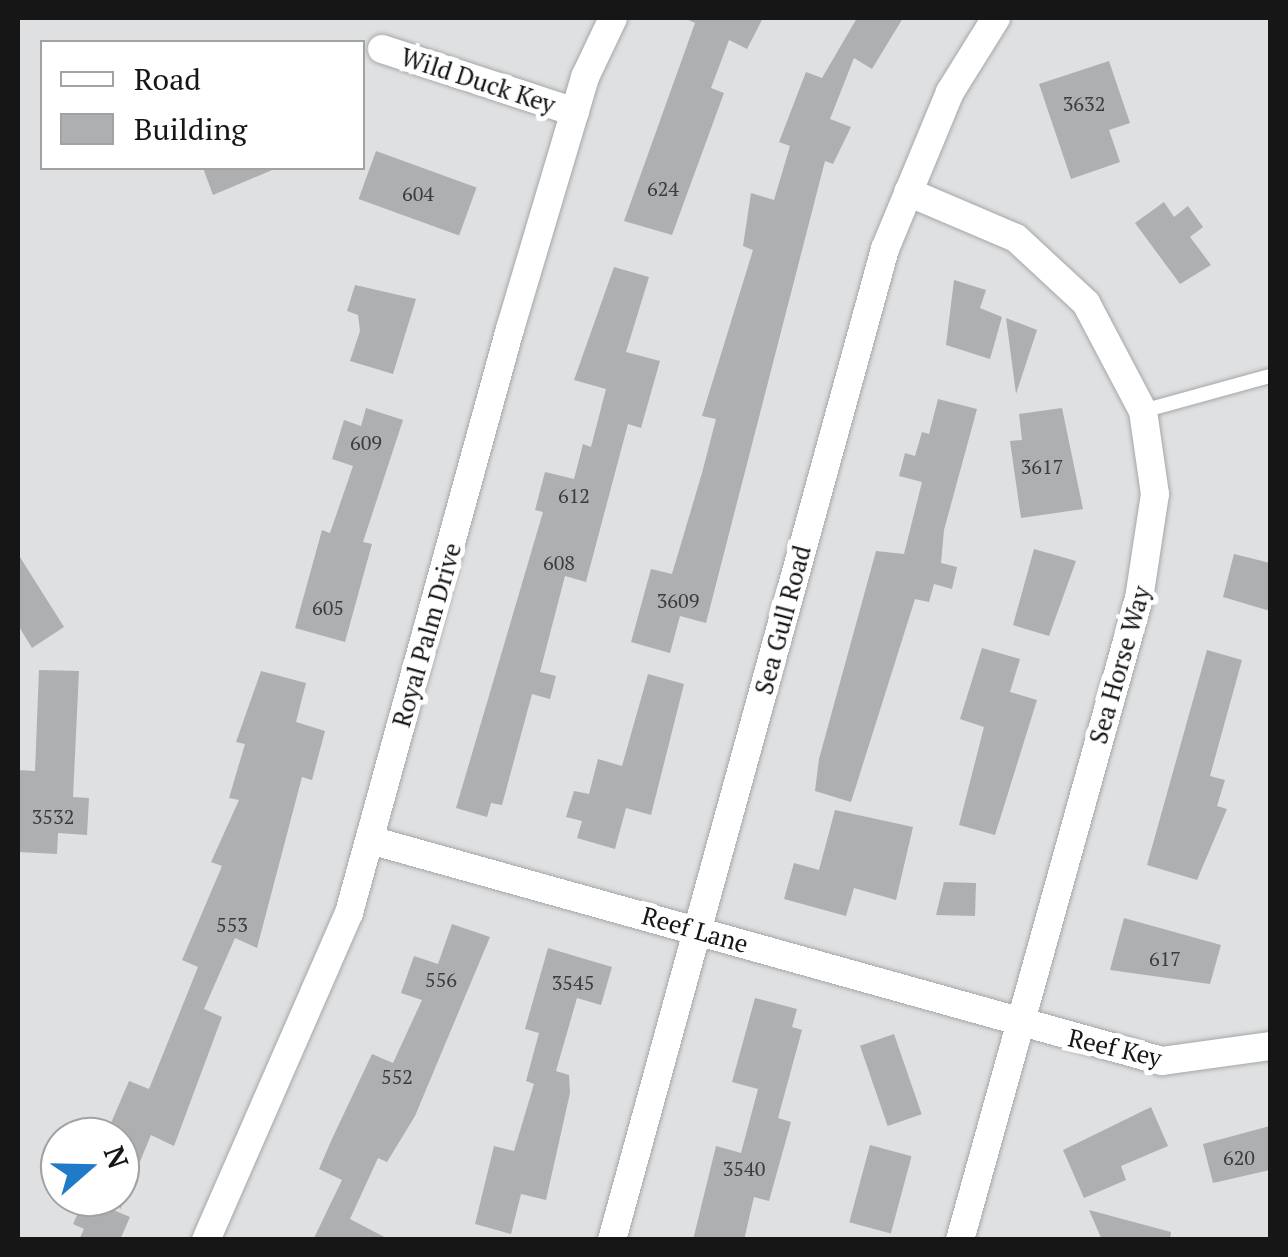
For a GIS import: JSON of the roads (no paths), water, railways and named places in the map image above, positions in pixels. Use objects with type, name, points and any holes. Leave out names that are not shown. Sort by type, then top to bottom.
[{"type":"street","name":"Royal Palm Drive","points":[[206,1240],[327,974],[370,840],[575,112],[613,18]]},
{"type":"street","name":"Sea Gull Road","points":[[612,1240],[695,930],[908,192],[950,92],[996,18]]},
{"type":"street","name":"Wild Duck Key","points":[[382,49],[575,112]]},
{"type":"street","name":"Sea Horse Way","points":[[908,192],[974,215],[1054,268],[1108,334],[1143,411],[1155,494],[1151,552],[960,1240]]},
{"type":"street","name":"Reef Lane","points":[[370,840],[1019,1024]]},
{"type":"street","name":"Reef Key","points":[[1019,1024],[1162,1060],[1270,1046]]},
{"type":"lane","points":[[1143,411],[1270,376]]}]
